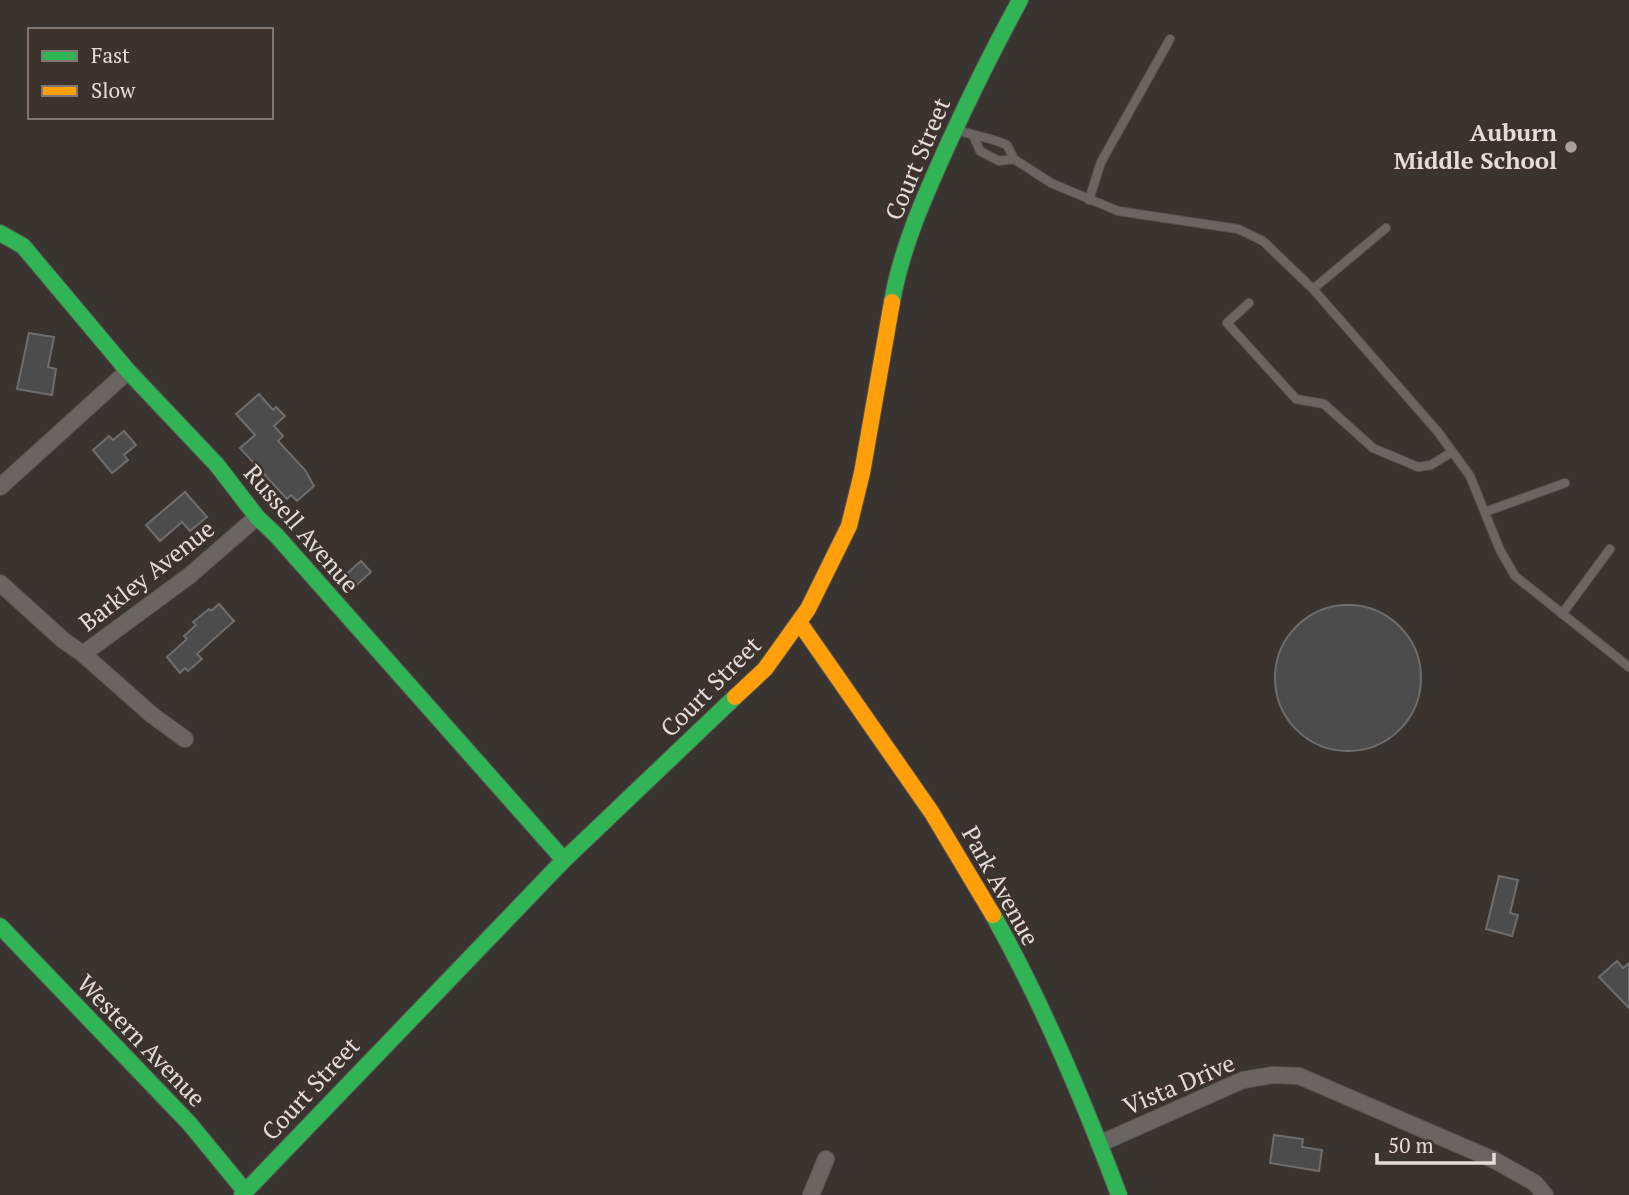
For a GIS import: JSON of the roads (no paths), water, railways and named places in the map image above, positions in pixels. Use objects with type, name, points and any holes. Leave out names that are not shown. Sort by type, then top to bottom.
[{"type":"street","name":"Court Street","points":[[244,1193],[397,1031],[565,860],[765,670],[799,622],[822,584],[849,526],[863,474],[896,279],[927,190],[997,41],[1020,0]]},
{"type":"street","name":"Russell Avenue","points":[[0,233],[15,239],[23,246],[128,371],[217,465],[257,517],[276,535],[565,860]]},
{"type":"street","points":[[0,487],[128,371]]},
{"type":"street","name":"Barkley Avenue","points":[[0,583],[63,640],[83,654],[189,576],[257,517]]},
{"type":"street","name":"Park Avenue","points":[[799,622],[943,831],[994,918],[1069,1072],[1119,1195]]},
{"type":"street","points":[[83,654],[152,715],[185,739]]},
{"type":"street","name":"Western Avenue","points":[[0,926],[189,1123],[244,1193]]},
{"type":"street","name":"Vista Drive","points":[[1098,1144],[1243,1080],[1273,1074],[1299,1076],[1494,1160],[1535,1183],[1545,1195]]},
{"type":"street","points":[[811,1195],[826,1159]]},
{"type":"lane","points":[[1089,200],[1101,162],[1170,39]]},
{"type":"lane","points":[[955,129],[1007,145],[1014,159],[1051,183],[1118,211],[1238,229],[1263,241],[1313,289],[1452,452],[1470,476],[1500,550],[1515,576],[1629,667]]},
{"type":"lane","points":[[974,137],[980,151],[999,161],[1014,159]]},
{"type":"lane","points":[[1313,289],[1386,228]]},
{"type":"lane","points":[[1250,303],[1227,323],[1296,399],[1324,404],[1373,448],[1418,467],[1431,465],[1452,452]]},
{"type":"lane","points":[[1485,512],[1565,483]]},
{"type":"lane","points":[[1562,614],[1610,549]]},
{"type":"place","name":"Auburn Middle School","points":[[1571,147]]}]
